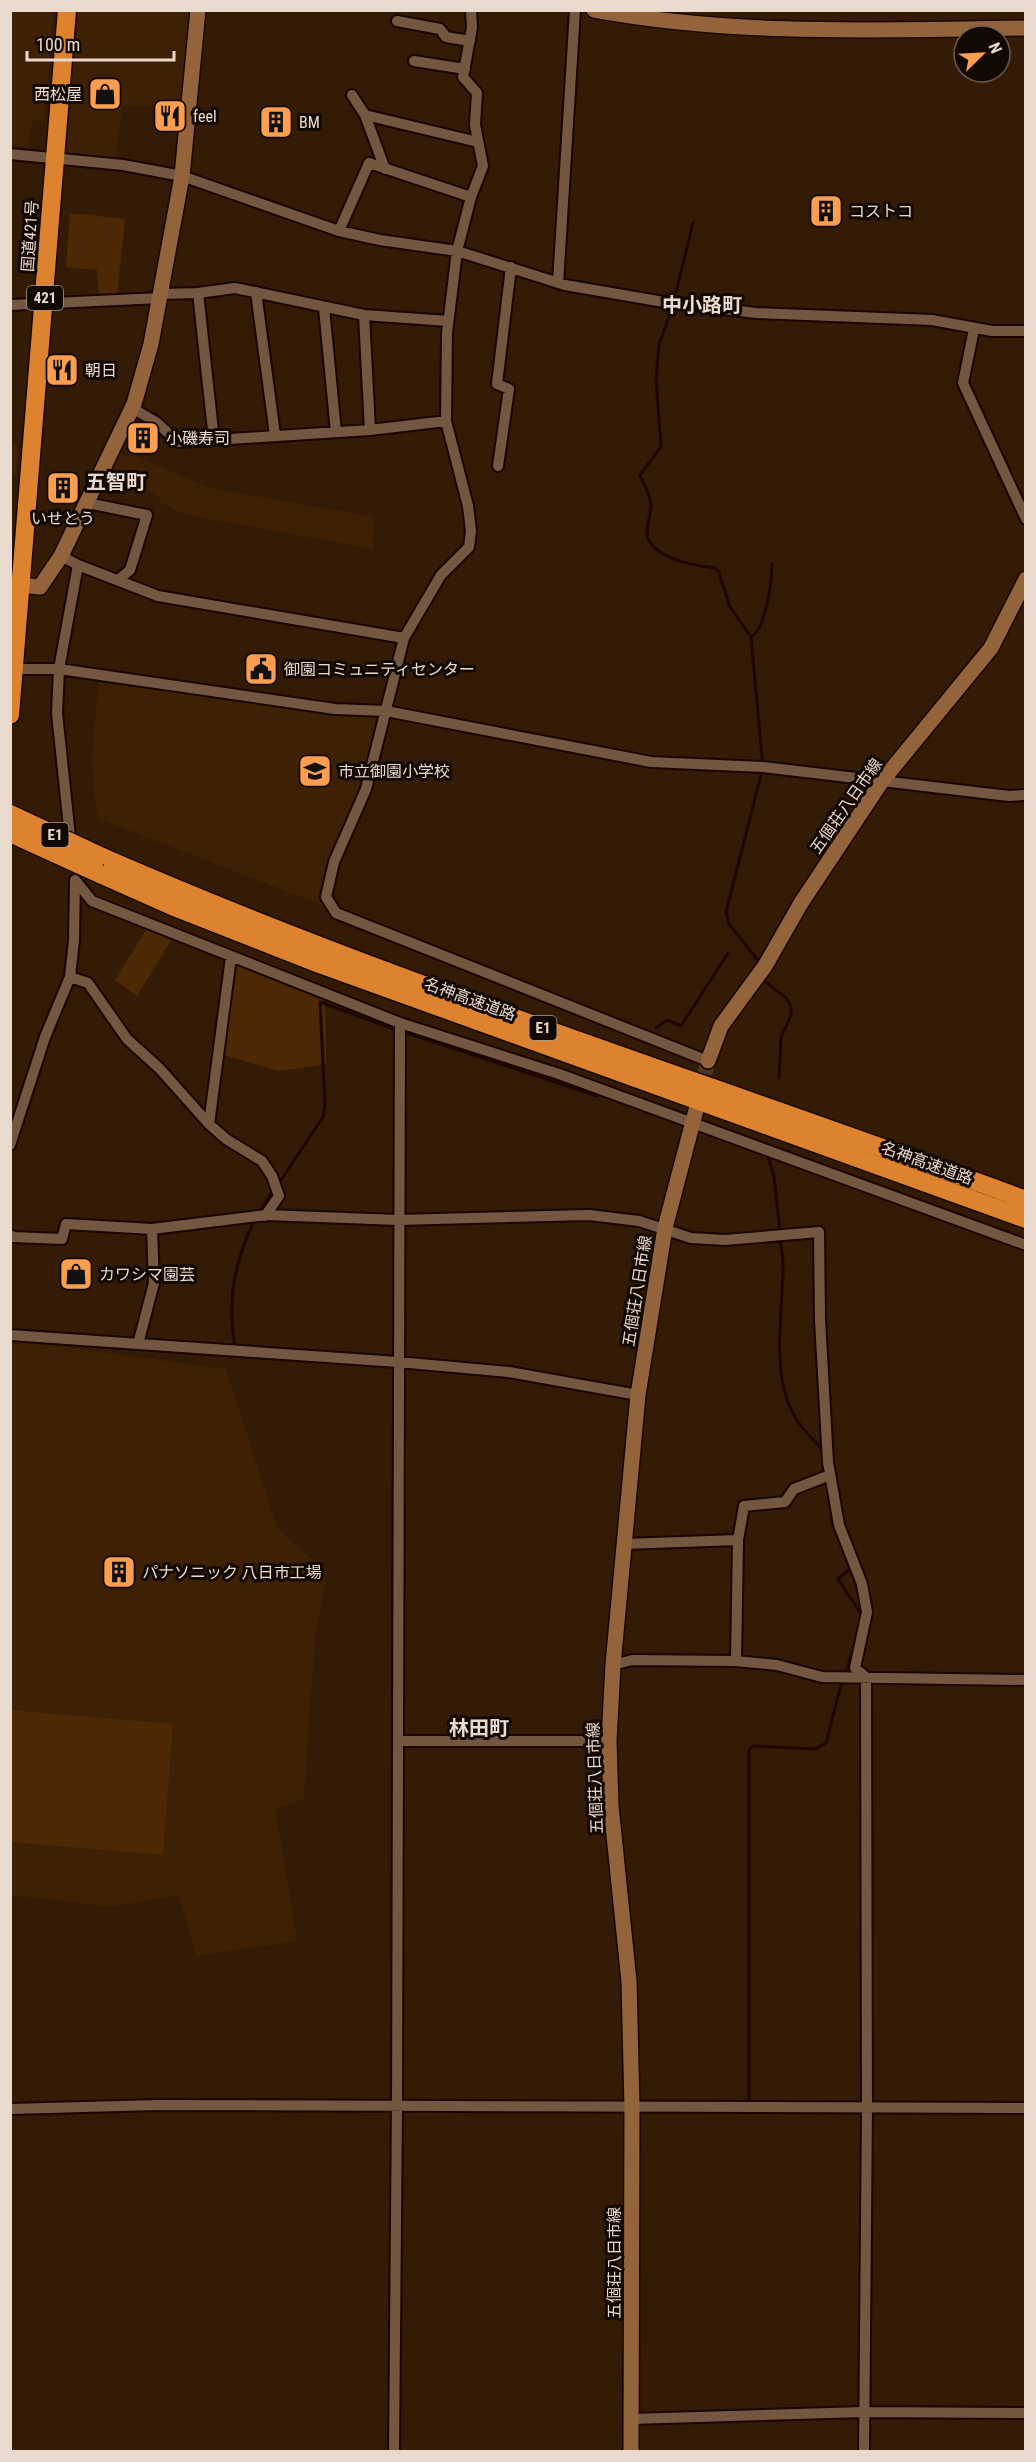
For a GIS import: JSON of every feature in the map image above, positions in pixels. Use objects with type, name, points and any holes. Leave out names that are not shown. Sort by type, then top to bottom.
[{"type":"highway","name":"国道421号","points":[[10,715],[67,10]]},
{"type":"highway","name":"名神高速道路","points":[[10,814],[172,906],[328,967],[1026,1219]]},
{"type":"highway","name":"名神高速道路","points":[[10,833],[177,890],[378,968],[1026,1200]]},
{"type":"main road","points":[[21,585],[40,587],[62,556],[132,408],[151,344],[182,176],[198,10]]},
{"type":"main road","points":[[594,10],[662,21],[721,26],[1026,28]]},
{"type":"main road","name":"五個荘八日市線","points":[[708,1061],[721,1026],[764,969],[801,903],[882,781],[992,648],[1026,579]]},
{"type":"main road","name":"五個荘八日市線","points":[[631,2451],[632,2107],[629,1981],[611,1806],[609,1741],[613,1665],[638,1395],[665,1228],[694,1117]]},
{"type":"street","points":[[471,10],[472,27],[463,77],[477,93],[475,125],[483,166],[471,197],[457,251],[448,321],[446,421],[468,506],[471,531],[469,547],[441,575],[405,638],[366,789],[334,862],[326,897],[336,913],[708,1061]]},
{"type":"street","points":[[558,283],[575,10]]},
{"type":"street","points":[[397,21],[440,29],[446,37],[470,41]]},
{"type":"street","points":[[414,61],[465,69]]},
{"type":"street","points":[[352,95],[365,115],[385,169]]},
{"type":"street","points":[[365,115],[478,142]]},
{"type":"street","points":[[10,154],[123,165],[182,176],[339,231],[380,240],[457,251],[558,283],[658,301],[756,313],[932,320],[974,329],[1026,331]]},
{"type":"street","points":[[339,231],[369,163],[471,197]]},
{"type":"street","points":[[498,466],[509,389],[497,384],[511,267]]},
{"type":"street","points":[[10,305],[161,296],[235,288],[364,315],[448,321]]},
{"type":"street","points":[[256,292],[275,435]]},
{"type":"street","points":[[198,293],[214,440]]},
{"type":"street","points":[[324,308],[336,432]]},
{"type":"street","points":[[364,315],[370,430]]},
{"type":"street","points":[[974,329],[963,383],[1026,519]]},
{"type":"street","points":[[132,408],[156,422],[178,442],[370,430],[446,421]]},
{"type":"street","points":[[87,503],[147,515],[130,570],[118,580]]},
{"type":"street","points":[[62,556],[78,565],[158,596],[405,638]]},
{"type":"street","points":[[10,1145],[45,1037],[70,977],[74,940],[75,880],[57,713],[59,669],[78,565]]},
{"type":"street","points":[[12,669],[59,669],[335,709],[386,711],[651,762],[763,767],[1009,796],[1026,795]]},
{"type":"street","points":[[75,880],[92,901],[400,1023],[694,1117],[1026,1245]]},
{"type":"street","points":[[209,1124],[231,957]]},
{"type":"street","points":[[70,977],[88,983],[127,1040],[159,1069],[209,1124],[226,1139],[262,1161],[272,1176],[279,1196],[265,1216]]},
{"type":"street","points":[[394,2451],[400,1023]]},
{"type":"street","points":[[10,1235],[62,1239],[66,1224],[152,1229],[265,1216],[398,1220],[589,1215],[639,1221],[691,1238],[725,1240],[819,1232],[820,1320],[830,1475],[839,1525],[862,1584],[867,1612],[855,1668],[866,1677]]},
{"type":"street","points":[[138,1344],[154,1283],[152,1229]]},
{"type":"street","points":[[10,1335],[509,1372],[638,1395]]},
{"type":"street","points":[[736,1661],[738,1540],[744,1506],[785,1502],[794,1489],[830,1475]]},
{"type":"street","points":[[624,1544],[738,1540]]},
{"type":"street","points":[[613,1665],[632,1660],[736,1661],[777,1665],[822,1677],[1026,1680]]},
{"type":"street","points":[[864,2451],[867,2108],[866,1677]]},
{"type":"street","points":[[398,1741],[609,1741]]},
{"type":"street","points":[[10,2109],[158,2105],[1026,2108]]},
{"type":"street","points":[[631,2418],[864,2412],[1026,2413]]},
{"type":"shaded area","points":[[10,11],[53,11],[45,121],[32,120],[29,149],[11,146]]},
{"type":"shaded area","points":[[78,11],[195,11],[186,109],[123,105],[115,162],[66,158]]},
{"type":"shaded area","points":[[70,213],[125,219],[117,294],[99,295],[97,270],[66,267]]},
{"type":"shaded area","points":[[11,445],[18,445],[16,474],[11,474]]},
{"type":"shaded area","points":[[115,450],[128,458],[131,454],[210,488],[375,517],[373,549],[187,515],[158,502],[160,497],[106,470]]},
{"type":"shaded area","points":[[99,679],[335,712],[380,716],[364,784],[324,895],[324,906],[97,818],[92,759]]},
{"type":"shaded area","points":[[150,924],[175,934],[137,996],[115,980]]},
{"type":"shaded area","points":[[231,957],[323,993],[326,1018],[326,1064],[279,1071],[220,1054]]},
{"type":"shaded area","points":[[11,1340],[226,1369],[277,1527],[327,1574],[315,1638],[304,1799],[275,1809],[297,1941],[196,1956],[179,1895],[111,1907],[11,1895]]},
{"type":"shaded area","points":[[10,1710],[173,1724],[163,1855],[11,1842]]},
{"type":"waterway","points":[[676,292],[693,223]]},
{"type":"waterway","points":[[672,308],[659,345],[656,379],[661,447],[640,475],[651,502],[647,534],[650,542],[665,555],[686,563],[715,568],[719,573],[730,607],[751,637],[763,767],[726,912],[729,924],[760,963]]},
{"type":"waterway","points":[[751,637],[761,624],[764,614],[772,564]]},
{"type":"waterway","points":[[656,1028],[667,1020],[681,1026],[728,953]]},
{"type":"waterway","points":[[762,979],[786,998],[791,1006],[791,1016],[781,1037],[779,1078]]},
{"type":"waterway","points":[[281,1180],[323,1117],[325,1104],[320,1002],[394,1029]]},
{"type":"waterway","points":[[404,1032],[597,1096]]},
{"type":"waterway","points":[[767,1153],[774,1176],[780,1232]]},
{"type":"waterway","points":[[260,1212],[273,1190]]},
{"type":"waterway","points":[[235,1347],[232,1314],[234,1284],[241,1253],[253,1223]]},
{"type":"waterway","points":[[780,1238],[783,1259],[781,1371],[791,1409],[801,1426],[820,1447]]},
{"type":"waterway","points":[[831,1506],[832,1522],[851,1568],[838,1579],[861,1614]]},
{"type":"waterway","points":[[845,1675],[856,1641]]},
{"type":"waterway","points":[[749,2104],[749,1750],[753,1746],[815,1749],[826,1743],[842,1681]]},
{"type":"tunnel","points":[[699,1096],[708,1061]]},
{"type":"place","name":"西松屋","points":[[105,94]]},
{"type":"place","name":"feel","points":[[170,116]]},
{"type":"place","name":"BM","points":[[276,122]]},
{"type":"place","name":"コストコ","points":[[826,211]]},
{"type":"place","name":"朝日","points":[[62,370]]},
{"type":"place","name":"小磯寿司","points":[[143,438]]},
{"type":"place","name":"いせとう","points":[[63,488]]},
{"type":"place","name":"御園コミュニティセンター","points":[[261,669]]},
{"type":"place","name":"市立御園小学校","points":[[315,771]]},
{"type":"place","name":"カワシマ園芸","points":[[76,1274]]},
{"type":"place","name":"パナソニック 八日市工場","points":[[119,1572]]},
{"type":"district","name":"中小路町","points":[[702,305]]},
{"type":"district","name":"五智町","points":[[116,482]]},
{"type":"district","name":"林田町","points":[[479,1728]]}]
